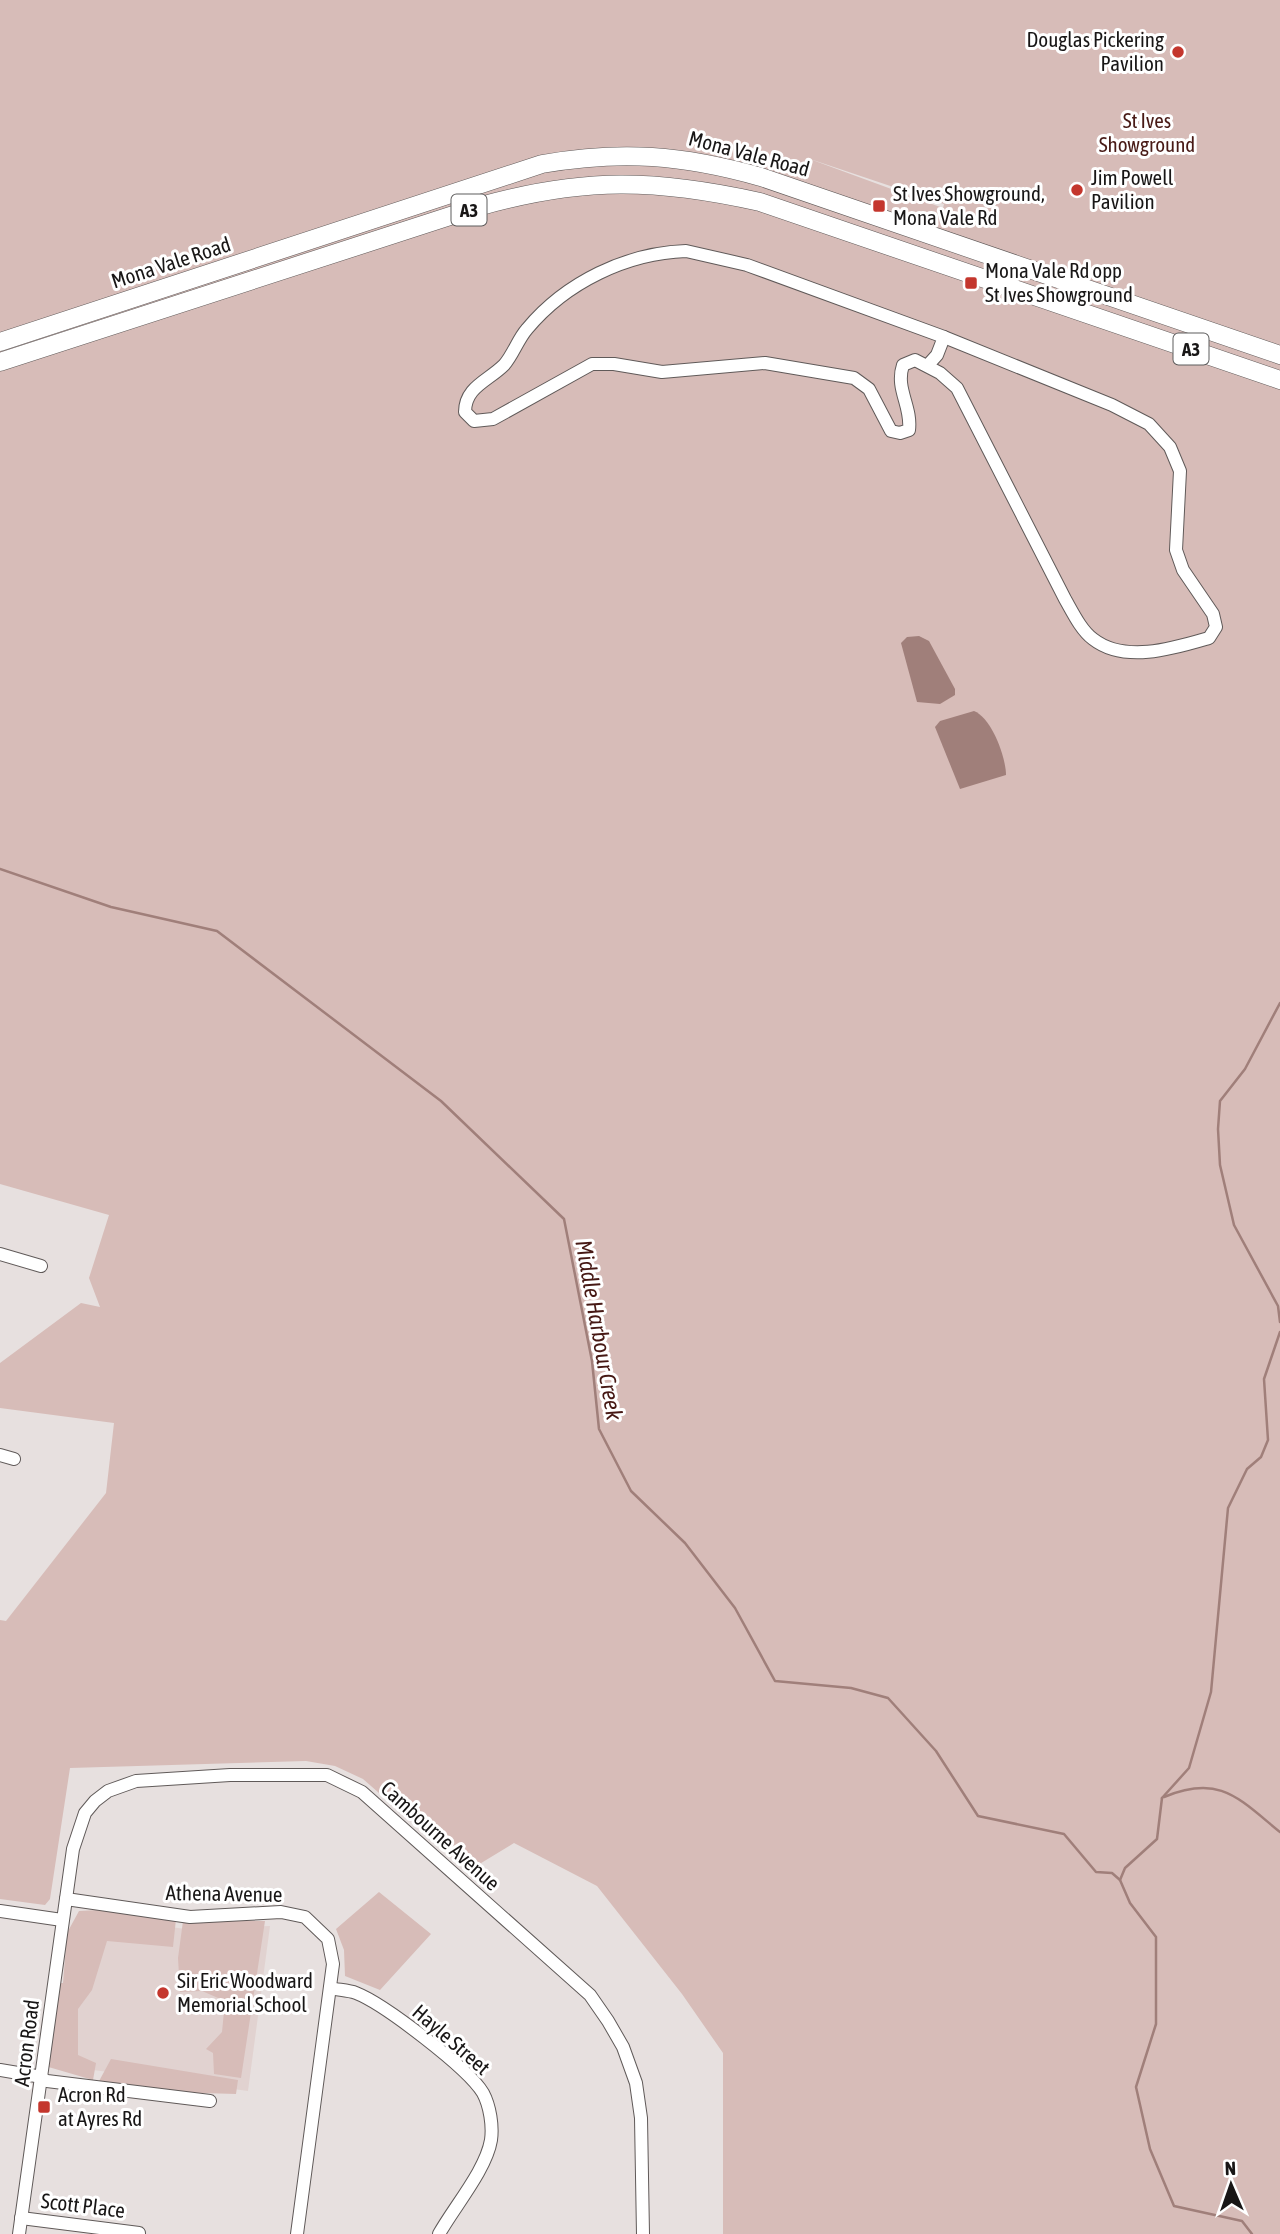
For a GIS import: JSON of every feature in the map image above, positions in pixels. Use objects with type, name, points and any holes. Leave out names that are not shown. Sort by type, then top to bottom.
[{"type":"highway","name":"Mona Vale Road","points":[[0,342],[542,164],[625,154],[695,160],[761,177],[1280,355]]},
{"type":"highway","name":"Mona Vale Road","points":[[0,362],[491,204],[588,184],[622,183],[676,185],[760,202],[1280,380]]},
{"type":"street","points":[[687,251],[747,265],[944,337],[1137,416],[1162,438],[1180,471],[1176,550],[1183,570],[1213,614],[1216,627],[1209,638],[1148,651],[1118,651],[1094,640],[1079,623],[1065,599],[957,388],[928,365],[915,360],[903,365],[898,380],[910,422],[909,430],[900,433],[891,430],[869,389],[854,379],[823,370],[765,363],[662,372],[614,364],[592,364],[493,419],[474,421],[465,412],[465,400],[475,387],[505,364],[527,329],[558,299],[629,260],[655,253],[687,251]]},
{"type":"street","points":[[928,365],[937,355],[944,337]]},
{"type":"street","points":[[0,1254],[41,1266]]},
{"type":"street","points":[[0,1455],[14,1459]]},
{"type":"street","name":"Cambourne Avenue","points":[[66,1899],[77,1830],[85,1813],[108,1791],[136,1781],[230,1775],[327,1775],[362,1792],[590,1995],[608,2021],[623,2047],[636,2083],[641,2118],[643,2234]]},
{"type":"street","name":"Acron Road","points":[[19,2234],[66,1899]]},
{"type":"street","name":"Athena Avenue","points":[[66,1899],[190,1917],[281,1912],[305,1917],[328,1939],[333,1964],[297,2234]]},
{"type":"street","points":[[0,1911],[62,1920]]},
{"type":"street","name":"Hayle Street","points":[[330,1988],[354,1992],[380,2005],[455,2064],[482,2093],[491,2118],[491,2141],[480,2169],[439,2234]]},
{"type":"street","points":[[0,2070],[210,2101]]},
{"type":"street","name":"Scott Place","points":[[21,2218],[139,2232]]},
{"type":"shaded area","points":[[919,636],[929,641],[955,689],[955,695],[940,704],[917,702],[901,643],[907,637]]},
{"type":"shaded area","points":[[974,711],[987,722],[997,739],[1006,775],[960,789],[935,727],[940,721]]},
{"type":"shaded area","name":"Sir Eric Woodward Memorial School","points":[[84,1916],[186,1929],[270,1926],[248,2091],[64,2066]]},
{"type":"green space","name":"St Ives Showground","points":[[0,0],[1280,0],[1280,2234],[723,2234],[723,2053],[682,1994],[597,1886],[514,1843],[468,1871],[363,1779],[335,1766],[306,1761],[70,1768],[50,1899],[45,1905],[0,1899],[0,1620],[6,1621],[106,1493],[114,1423],[0,1408],[0,1363],[81,1303],[100,1307],[89,1278],[109,1215],[0,1184]],"holes":[[[807,158],[944,204],[943,208]]]},
{"type":"green space","points":[[379,1892],[431,1934],[380,1990],[345,1976],[344,1950],[336,1929]]},
{"type":"green space","points":[[117,1909],[176,1919],[173,1947],[107,1941],[92,1990],[78,2009],[78,2055],[96,2063],[93,2080],[45,2066],[58,1983],[63,1983],[67,1933],[79,1911]]},
{"type":"green space","points":[[183,1921],[265,1921],[241,2078],[214,2074],[213,2053],[206,2049],[222,2032],[225,2001],[202,1991],[180,1992],[178,1958]]},
{"type":"green space","points":[[111,2059],[238,2080],[236,2094],[169,2092],[98,2083]]},
{"type":"waterway","name":"Middle Harbour Creek","points":[[0,869],[111,907],[217,931],[441,1101],[564,1219],[592,1361],[599,1429],[631,1491],[685,1543],[735,1608],[775,1681],[851,1688],[888,1698],[936,1751],[978,1816],[1064,1834],[1096,1872],[1112,1873],[1120,1880]]},
{"type":"waterway","points":[[1280,1003],[1245,1069],[1220,1101],[1218,1129],[1220,1165],[1234,1225],[1278,1306],[1280,1322]]},
{"type":"waterway","points":[[1162,1798],[1189,1768],[1211,1692],[1228,1508],[1247,1469],[1261,1457],[1268,1440],[1264,1379],[1280,1332]]},
{"type":"waterway","points":[[1164,1797],[1200,1788],[1214,1789],[1240,1800],[1280,1832]]},
{"type":"waterway","name":"Middle Harbour Creek","points":[[1162,1798],[1157,1839],[1125,1868],[1120,1880],[1130,1903],[1156,1937],[1156,2024],[1136,2087],[1150,2149],[1174,2206],[1242,2221],[1252,2234]]},
{"type":"place","name":"Douglas Pickering Pavilion","points":[[1178,52]]},
{"type":"place","name":"Jim Powell Pavilion","points":[[1077,190]]},
{"type":"place","name":"St Ives Showground, Mona Vale Rd","points":[[879,206]]},
{"type":"place","name":"Mona Vale Rd opp St Ives Showground","points":[[971,283]]},
{"type":"place","name":"Sir Eric Woodward Memorial School","points":[[163,1993]]},
{"type":"place","name":"Acron Rd at Ayres Rd","points":[[44,2107]]}]
